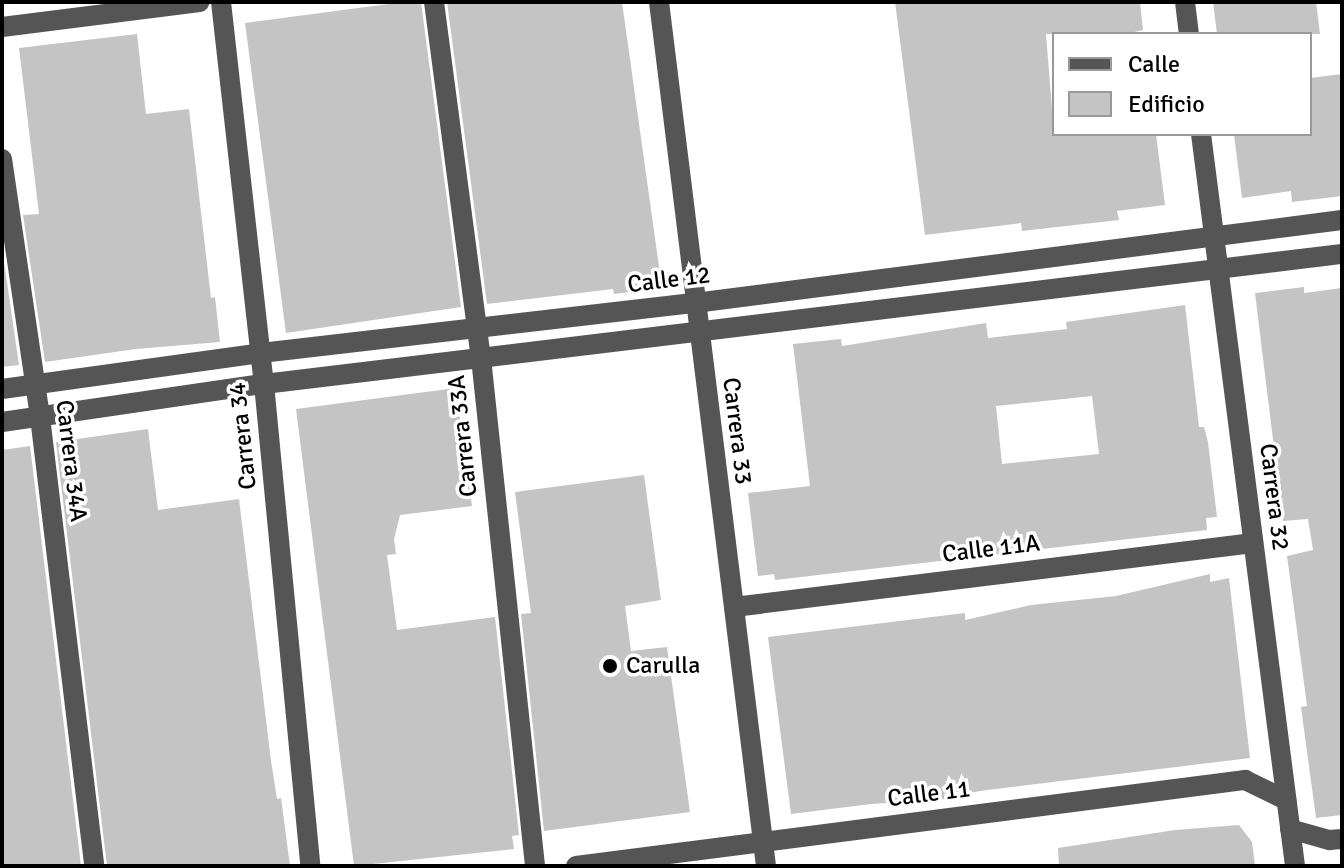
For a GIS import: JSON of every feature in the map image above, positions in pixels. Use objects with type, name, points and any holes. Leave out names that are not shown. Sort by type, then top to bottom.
[{"type":"street","points":[[2,27],[128,6],[199,2]]},
{"type":"street","name":"Carrera 34","points":[[221,2],[261,353],[310,866]]},
{"type":"street","name":"Carrera 33A","points":[[434,2],[481,358],[535,866]]},
{"type":"street","name":"Carrera 33","points":[[659,2],[766,866]]},
{"type":"street","points":[[1185,2],[1189,32]]},
{"type":"street","name":"Carrera 32","points":[[1201,136],[1295,866]]},
{"type":"street","name":"Carrera 34A","points":[[2,159],[40,417],[94,866]]},
{"type":"street","name":"Calle 12","points":[[2,389],[261,353],[695,303],[1342,220]]},
{"type":"street","points":[[2,422],[264,384],[1342,254]]},
{"type":"street","name":"Calle 11A","points":[[734,607],[1253,543]]},
{"type":"street","name":"Calle 11","points":[[576,866],[1245,780],[1286,800]]},
{"type":"street","points":[[1290,829],[1329,840],[1342,839]]},
{"type":"building","points":[[421,2],[461,307],[286,333],[245,23]]},
{"type":"building","points":[[447,2],[622,2],[662,288],[614,294],[613,289],[487,304]]},
{"type":"building","points":[[895,2],[1140,2],[1143,30],[1046,34],[1052,136],[1156,136],[1165,205],[1117,211],[1119,220],[1022,231],[1021,223],[925,235]]},
{"type":"building","points":[[1213,2],[1316,2],[1320,34],[1217,32]]},
{"type":"building","points":[[137,34],[146,114],[189,109],[211,298],[215,297],[220,342],[136,349],[45,362],[23,215],[39,214],[19,48]]},
{"type":"building","points":[[1342,74],[1342,196],[1292,202],[1291,191],[1242,198],[1234,136],[1312,136],[1312,78]]},
{"type":"building","points":[[2,248],[19,365],[2,367]]},
{"type":"building","points":[[1304,287],[1304,293],[1342,288],[1342,815],[1316,818],[1301,707],[1307,706],[1287,556],[1313,550],[1308,519],[1283,521],[1255,293]]},
{"type":"building","points":[[1185,305],[1199,427],[1204,427],[1208,442],[1217,517],[1206,518],[1207,530],[775,580],[774,574],[758,576],[748,493],[810,486],[793,344],[841,339],[842,346],[986,323],[988,338],[1067,329],[1066,322]],"holes":[[[1092,396],[1099,454],[1002,464],[996,406]]]},
{"type":"building","points":[[456,388],[472,506],[400,515],[394,539],[396,554],[387,555],[397,630],[495,617],[519,835],[512,836],[514,849],[354,866],[296,409]]},
{"type":"building","points":[[148,429],[158,510],[239,499],[271,761],[277,799],[281,798],[290,866],[107,866],[56,442]]},
{"type":"building","points":[[30,446],[81,866],[2,866],[2,450]]},
{"type":"building","points":[[644,475],[661,600],[625,606],[631,651],[667,647],[690,812],[544,831],[521,614],[531,613],[515,492]]},
{"type":"building","points":[[1210,574],[1210,582],[1229,578],[1250,758],[987,790],[948,796],[949,799],[791,814],[768,637],[965,613],[965,620],[1031,605],[1116,596]]},
{"type":"building","points":[[1239,825],[1252,842],[1255,866],[1059,866],[1058,848],[1175,830]]},
{"type":"place","name":"Carulla","points":[[610,666]]}]
